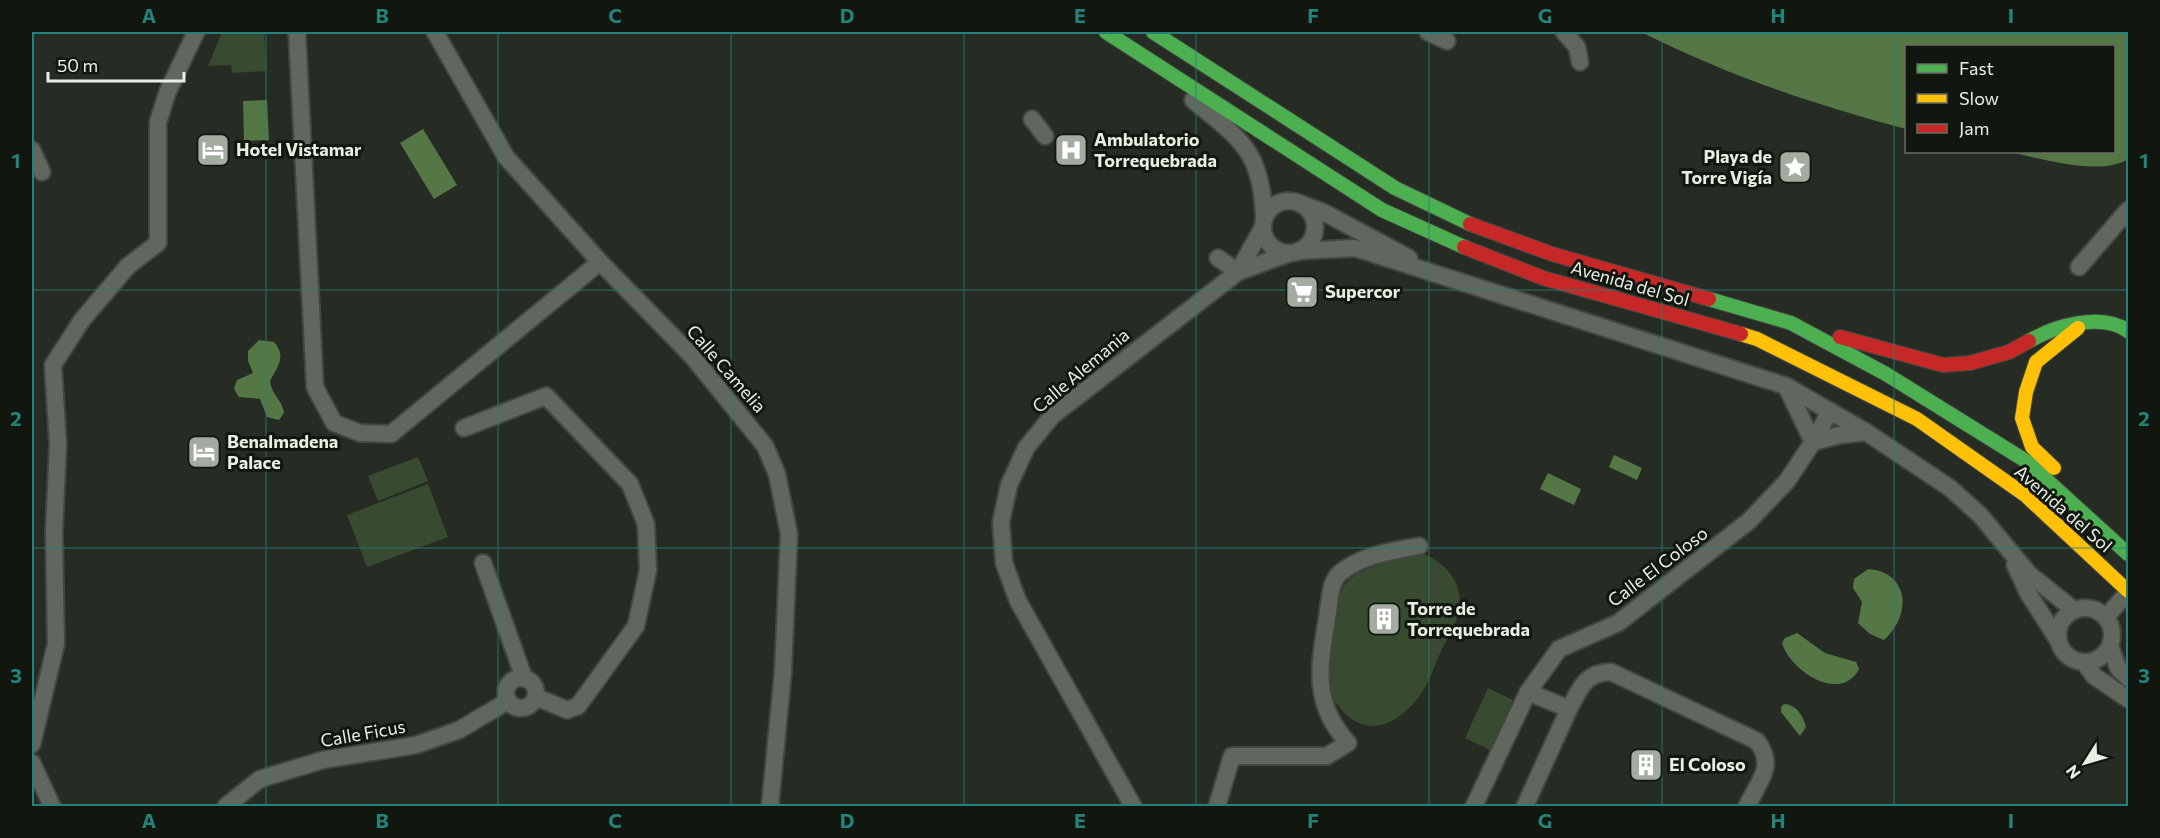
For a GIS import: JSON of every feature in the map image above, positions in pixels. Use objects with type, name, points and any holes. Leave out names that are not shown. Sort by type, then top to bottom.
[{"type":"main road","name":"Avenida del Sol","points":[[1106,32],[1382,210],[1455,244],[1543,278],[1757,339],[1917,419],[2025,495],[2128,591]]},
{"type":"main road","name":"Avenida del Sol","points":[[1153,32],[1395,188],[1466,222],[1574,261],[1791,323],[1886,374],[2026,461],[2128,554]]},
{"type":"main road","points":[[2085,322],[2036,362],[2026,392],[2022,418],[2032,447],[2092,502]]},
{"type":"main road","points":[[1791,323],[1943,365],[1970,363],[2008,352],[2038,335],[2085,322],[2117,323],[2128,331]]},
{"type":"street","points":[[32,744],[56,644],[54,532],[58,444],[53,364],[82,320],[128,266],[158,243],[158,122],[168,91],[196,32]]},
{"type":"street","points":[[297,32],[315,387],[334,423],[360,434],[391,434],[600,262]]},
{"type":"street","name":"Calle Camelia","points":[[435,32],[506,157],[600,262],[692,356],[765,446],[777,474],[789,534],[789,589],[770,807]]},
{"type":"street","points":[[1428,32],[1447,41]]},
{"type":"street","points":[[1564,32],[1577,47],[1580,62]]},
{"type":"street","points":[[1121,41],[1244,143],[1256,167],[1263,196],[1263,222],[1268,242],[1274,248],[1294,252],[1355,248],[1786,386],[1866,432],[1950,488],[1980,515],[2029,574],[2074,610]]},
{"type":"street","points":[[1032,119],[1045,136]]},
{"type":"street","points":[[32,150],[42,172]]},
{"type":"street","points":[[1263,222],[1275,205],[1291,201],[1299,203],[1325,213],[1446,279]]},
{"type":"street","points":[[1218,258],[1238,272],[1294,252],[1311,240],[1314,224],[1312,215],[1299,203]]},
{"type":"street","points":[[2079,267],[2128,210]]},
{"type":"street","name":"Calle Alemania","points":[[1133,807],[1018,601],[1004,563],[1001,522],[1009,485],[1026,448],[1052,416],[1238,272],[1263,222]]},
{"type":"street","points":[[1786,386],[1814,442],[1866,432]]},
{"type":"street","points":[[464,428],[546,396],[630,484],[646,524],[648,570],[636,626],[578,706],[567,710],[536,697]]},
{"type":"street","name":"Calle El Coloso","points":[[1474,807],[1528,692],[1558,649],[1618,623],[1749,522],[1787,481],[1814,442],[1830,411]]},
{"type":"street","points":[[2006,545],[2028,593],[2070,658],[2084,662],[2099,658],[2110,646]]},
{"type":"street","points":[[1217,807],[1232,756],[1327,756],[1348,743],[1332,726],[1321,689],[1319,664],[1332,587],[1338,574],[1355,563],[1381,553],[1419,546]]},
{"type":"street","points":[[483,563],[524,678],[535,687],[536,697]]},
{"type":"street","points":[[2106,617],[2128,591]]},
{"type":"street","points":[[2058,640],[2061,622],[2074,610],[2091,609],[2106,617],[2112,631],[2110,646],[2118,668],[2128,678]]},
{"type":"street","points":[[2084,662],[2094,676],[2128,699]]},
{"type":"street","points":[[1525,807],[1569,709],[1585,680],[1597,672],[1611,672],[1757,741],[1767,753],[1766,767],[1747,807]]},
{"type":"street","name":"Calle Ficus","points":[[226,807],[260,779],[323,759],[416,745],[459,730],[508,700],[506,691],[510,682],[524,678]]},
{"type":"street","points":[[1528,692],[1569,709]]},
{"type":"street","points":[[508,700],[516,707],[526,707],[536,697]]},
{"type":"street","points":[[32,763],[52,807]]},
{"type":"shaded area","points":[[222,32],[264,32],[266,71],[232,73],[231,65],[208,66]]},
{"type":"shaded area","points":[[1641,32],[2128,32],[2128,159],[2116,164],[2086,166],[2053,162],[2013,153],[2115,153],[2115,45],[1905,45],[1905,129],[1771,88]]},
{"type":"shaded area","points":[[267,100],[269,140],[244,141],[243,101]]},
{"type":"shaded area","points":[[423,129],[457,185],[434,199],[400,143]]},
{"type":"shaded area","points":[[259,340],[274,342],[280,352],[280,362],[270,381],[284,413],[279,420],[267,417],[260,399],[239,397],[234,389],[237,380],[253,373],[248,361],[248,351]]},
{"type":"shaded area","points":[[1614,455],[1642,468],[1637,480],[1609,467]]},
{"type":"shaded area","points":[[418,457],[428,481],[378,501],[368,476]]},
{"type":"shaded area","points":[[1548,473],[1581,489],[1574,505],[1540,489]]},
{"type":"shaded area","points":[[428,484],[448,537],[367,567],[347,515]]},
{"type":"shaded area","points":[[1424,554],[1444,567],[1454,579],[1459,594],[1460,608],[1421,694],[1401,715],[1380,725],[1368,726],[1346,715],[1336,703],[1331,692],[1328,677],[1329,638],[1337,601],[1343,587],[1359,573],[1386,562]]},
{"type":"shaded area","points":[[1868,569],[1882,572],[1892,578],[1899,586],[1902,597],[1899,619],[1884,640],[1870,634],[1858,623],[1862,602],[1853,588],[1854,579]]},
{"type":"shaded area","points":[[1797,633],[1825,653],[1856,662],[1859,669],[1851,679],[1840,684],[1829,684],[1817,680],[1795,664],[1782,643],[1785,638]]},
{"type":"shaded area","points":[[1488,688],[1513,700],[1490,750],[1465,738]]},
{"type":"shaded area","points":[[1784,704],[1796,709],[1803,719],[1806,727],[1800,736],[1781,712]]},
{"type":"traffic: fast","points":[[1106,32],[1382,210],[1464,247]]},
{"type":"traffic: fast","points":[[1153,32],[1395,188],[1470,224]]},
{"type":"traffic: fast","points":[[1709,299],[1791,323],[1886,374],[2026,461],[2128,554]]},
{"type":"traffic: fast","points":[[2029,341],[2052,330],[2078,323],[2105,322],[2128,331]]},
{"type":"traffic: slow","points":[[2054,468],[2032,447],[2022,418],[2026,392],[2036,362],[2078,328]]},
{"type":"traffic: slow","points":[[1741,334],[1757,339],[1917,419],[2025,495],[2128,591]]},
{"type":"traffic: jam","points":[[1470,224],[1552,254],[1709,299]]},
{"type":"traffic: jam","points":[[1464,247],[1543,278],[1741,334]]},
{"type":"traffic: jam","points":[[1840,337],[1943,365],[1970,363],[2009,352],[2029,341]]},
{"type":"place","name":"Hotel Vistamar","points":[[213,150]]},
{"type":"place","name":"Ambulatorio Torrequebrada","points":[[1071,150]]},
{"type":"place","name":"Playa de Torre Vigía","points":[[1795,167]]},
{"type":"place","name":"Supercor","points":[[1302,292]]},
{"type":"place","name":"Benalmadena Palace","points":[[204,452]]},
{"type":"place","name":"Torre de Torrequebrada","points":[[1384,619]]},
{"type":"place","name":"El Coloso","points":[[1646,765]]}]
